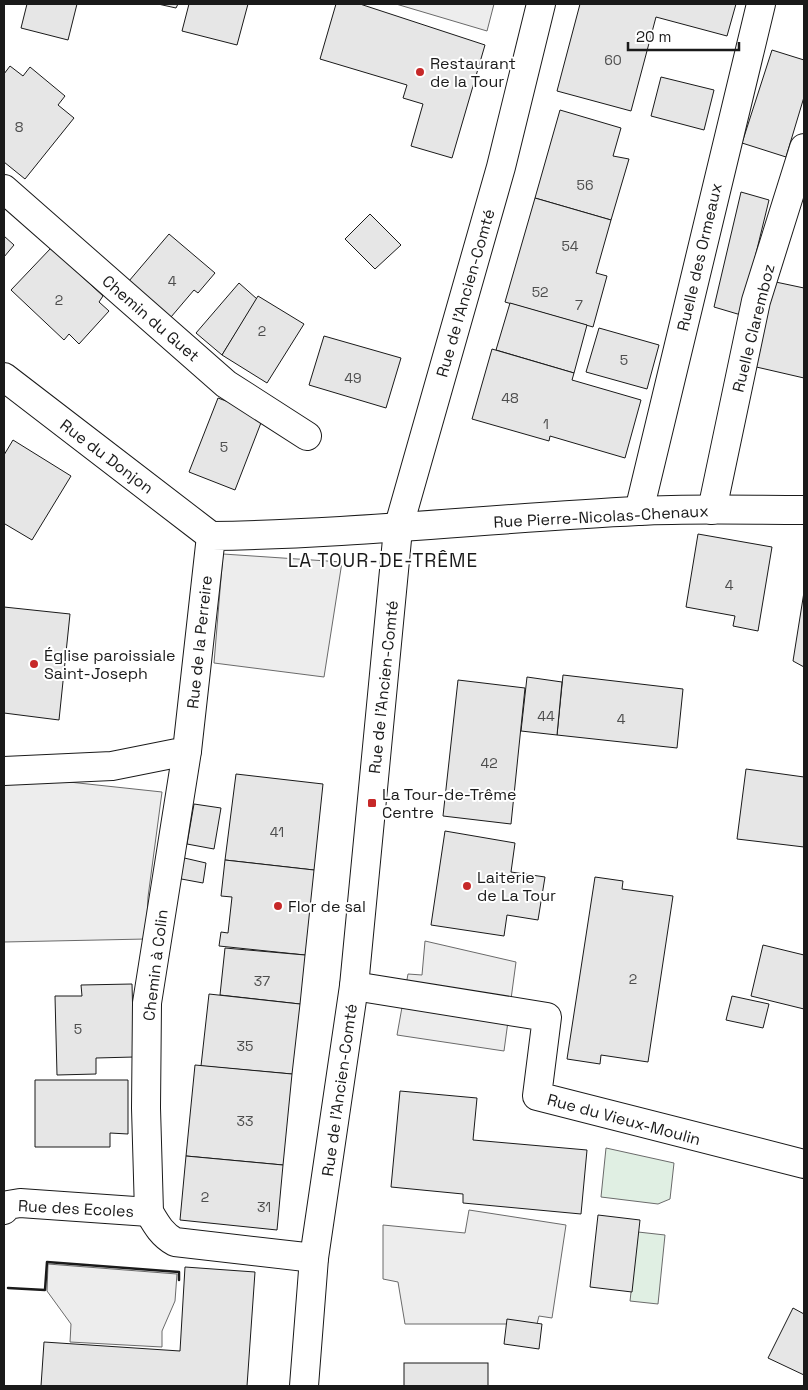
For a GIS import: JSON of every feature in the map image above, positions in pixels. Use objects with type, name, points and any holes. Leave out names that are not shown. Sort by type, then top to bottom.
[{"type":"street","name":"Rue de l'Ancien-Comté","points":[[304,1386],[314,1258],[354,986],[398,529],[501,167],[541,4]]},
{"type":"street","name":"Ruelle des Ormeaux","points":[[638,511],[761,4]]},
{"type":"street","name":"Ruelle Claremboz","points":[[712,510],[756,301],[804,148]]},
{"type":"street","name":"Chemin du Guet","points":[[4,189],[226,384],[307,436]]},
{"type":"street","name":"Rue du Donjon","points":[[4,376],[211,536]]},
{"type":"street","name":"Rue Pierre-Nicolas-Chenaux","points":[[398,529],[638,511],[804,510]]},
{"type":"street","points":[[211,536],[286,535],[398,529]]},
{"type":"street","name":"Rue de la Perreire","points":[[187,751],[211,536]]},
{"type":"street","points":[[4,771],[112,766],[187,751]]},
{"type":"street","name":"Chemin à Colin","points":[[149,1212],[146,1108],[147,1003],[187,751]]},
{"type":"street","name":"Rue du Vieux-Moulin","points":[[354,986],[547,1017],[537,1096],[804,1164]]},
{"type":"street","name":"Rue des Ecoles","points":[[4,1210],[8,1205],[20,1203],[149,1212],[167,1238],[175,1242],[314,1258]]},
{"type":"green space","points":[[606,1148],[674,1163],[670,1199],[658,1204],[601,1197]]},
{"type":"green space","points":[[638,1232],[665,1235],[658,1304],[630,1301]]},
{"type":"shaded area","points":[[396,4],[494,4],[487,31]]},
{"type":"shaded area","points":[[223,554],[342,562],[324,677],[214,663]]},
{"type":"shaded area","points":[[4,775],[162,792],[148,897],[146,939],[4,942]]},
{"type":"shaded area","points":[[425,941],[516,962],[504,1051],[397,1035],[408,974],[422,975]]},
{"type":"shaded area","points":[[469,1210],[566,1225],[552,1318],[539,1316],[537,1324],[405,1324],[398,1282],[383,1279],[383,1225],[465,1233]]},
{"type":"shaded area","points":[[48,1264],[177,1274],[175,1301],[162,1331],[162,1347],[70,1342],[71,1324],[47,1291]]},
{"type":"building","points":[[27,4],[77,4],[68,40],[21,28]]},
{"type":"building","points":[[158,4],[178,4],[176,8]]},
{"type":"building","points":[[189,4],[248,4],[237,45],[182,31]]},
{"type":"building","name":"Restaurant de la Tour","points":[[336,4],[360,4],[485,45],[452,158],[411,146],[423,104],[403,98],[407,85],[320,59]]},
{"type":"building","points":[[580,4],[736,4],[727,36],[656,17],[631,111],[557,91]]},
{"type":"building","points":[[772,50],[804,60],[804,97],[786,157],[742,143]]},
{"type":"building","points":[[10,66],[23,76],[30,67],[65,96],[58,105],[74,118],[25,179],[4,162],[4,74]]},
{"type":"building","points":[[661,77],[714,90],[704,130],[651,116]]},
{"type":"building","points":[[560,110],[621,128],[613,156],[629,159],[611,220],[535,198]]},
{"type":"building","points":[[741,192],[769,200],[741,315],[714,307]]},
{"type":"building","points":[[535,198],[611,220],[596,273],[607,276],[593,327],[505,302]]},
{"type":"building","points":[[370,214],[401,245],[375,269],[345,239]]},
{"type":"building","points":[[169,234],[215,273],[198,293],[194,290],[171,317],[129,281]]},
{"type":"building","points":[[4,236],[14,245],[4,257]]},
{"type":"building","points":[[51,248],[103,296],[99,302],[109,311],[79,344],[69,334],[64,340],[11,290]]},
{"type":"building","points":[[771,281],[804,288],[804,378],[752,366]]},
{"type":"building","points":[[239,283],[257,299],[222,355],[196,333]]},
{"type":"building","points":[[258,296],[304,324],[267,383],[222,355]]},
{"type":"building","points":[[510,303],[587,325],[574,373],[496,350]]},
{"type":"building","points":[[599,328],[659,345],[647,389],[586,372]]},
{"type":"building","points":[[324,336],[401,358],[386,408],[309,385]]},
{"type":"building","points":[[492,349],[574,373],[572,380],[641,400],[625,458],[550,436],[549,441],[472,419]]},
{"type":"building","points":[[218,398],[264,415],[235,490],[189,472]]},
{"type":"building","points":[[13,440],[71,476],[32,540],[4,525],[4,455]]},
{"type":"building","points":[[698,534],[772,547],[758,631],[733,626],[735,616],[686,607]]},
{"type":"building","points":[[804,592],[804,667],[793,661]]},
{"type":"building","name":"Église paroissiale Saint-Joseph","points":[[4,607],[70,614],[59,720],[4,713]]},
{"type":"building","points":[[563,675],[683,689],[677,748],[557,735]]},
{"type":"building","points":[[527,677],[562,682],[557,735],[521,731]]},
{"type":"building","points":[[458,680],[525,688],[511,824],[443,816]]},
{"type":"building","points":[[746,769],[804,777],[804,847],[737,839]]},
{"type":"building","points":[[236,774],[323,784],[314,870],[225,860]]},
{"type":"building","points":[[194,804],[221,808],[214,849],[187,844]]},
{"type":"building","points":[[445,831],[515,843],[511,872],[545,877],[538,920],[507,915],[504,936],[431,925]]},
{"type":"building","points":[[180,857],[206,863],[203,883],[176,878]]},
{"type":"building","points":[[225,860],[314,870],[305,955],[219,946],[221,932],[228,933],[232,897],[221,896]]},
{"type":"building","points":[[595,877],[623,881],[622,889],[673,896],[648,1062],[601,1055],[600,1064],[567,1059]]},
{"type":"building","points":[[763,945],[804,955],[804,1009],[751,996]]},
{"type":"building","points":[[225,948],[305,955],[300,1004],[220,995]]},
{"type":"building","points":[[132,984],[134,1057],[96,1058],[96,1074],[57,1075],[55,996],[82,996],[81,985]]},
{"type":"building","points":[[209,994],[300,1004],[292,1074],[201,1066]]},
{"type":"building","points":[[732,996],[769,1004],[763,1028],[726,1020]]},
{"type":"building","points":[[195,1065],[292,1074],[283,1165],[186,1156]]},
{"type":"building","points":[[35,1080],[128,1080],[128,1134],[110,1133],[110,1147],[35,1147]]},
{"type":"building","points":[[400,1091],[477,1098],[473,1140],[587,1150],[581,1214],[463,1203],[463,1194],[391,1187]]},
{"type":"building","points":[[186,1156],[283,1165],[277,1230],[180,1220]]},
{"type":"building","points":[[598,1215],[640,1220],[632,1292],[590,1287]]},
{"type":"building","points":[[185,1267],[255,1272],[247,1386],[41,1386],[44,1342],[180,1351]]},
{"type":"building","points":[[793,1308],[804,1314],[804,1375],[768,1358]]},
{"type":"building","points":[[507,1319],[542,1324],[539,1349],[504,1344]]},
{"type":"building","points":[[404,1363],[488,1363],[488,1386],[404,1386]]},
{"type":"wall","points":[[8,1288],[45,1290],[47,1262],[179,1272],[179,1280]]},
{"type":"place","name":"Restaurant de la Tour","points":[[420,72]]},
{"type":"place","name":"Église paroissiale Saint-Joseph","points":[[34,664]]},
{"type":"place","name":"La Tour-de-Trême Centre","points":[[372,803]]},
{"type":"place","name":"Laiterie de La Tour","points":[[467,886]]},
{"type":"place","name":"Flor de sal","points":[[278,906]]},
{"type":"district","name":"LA TOUR-DE-TRÊME","points":[[383,560]]}]
